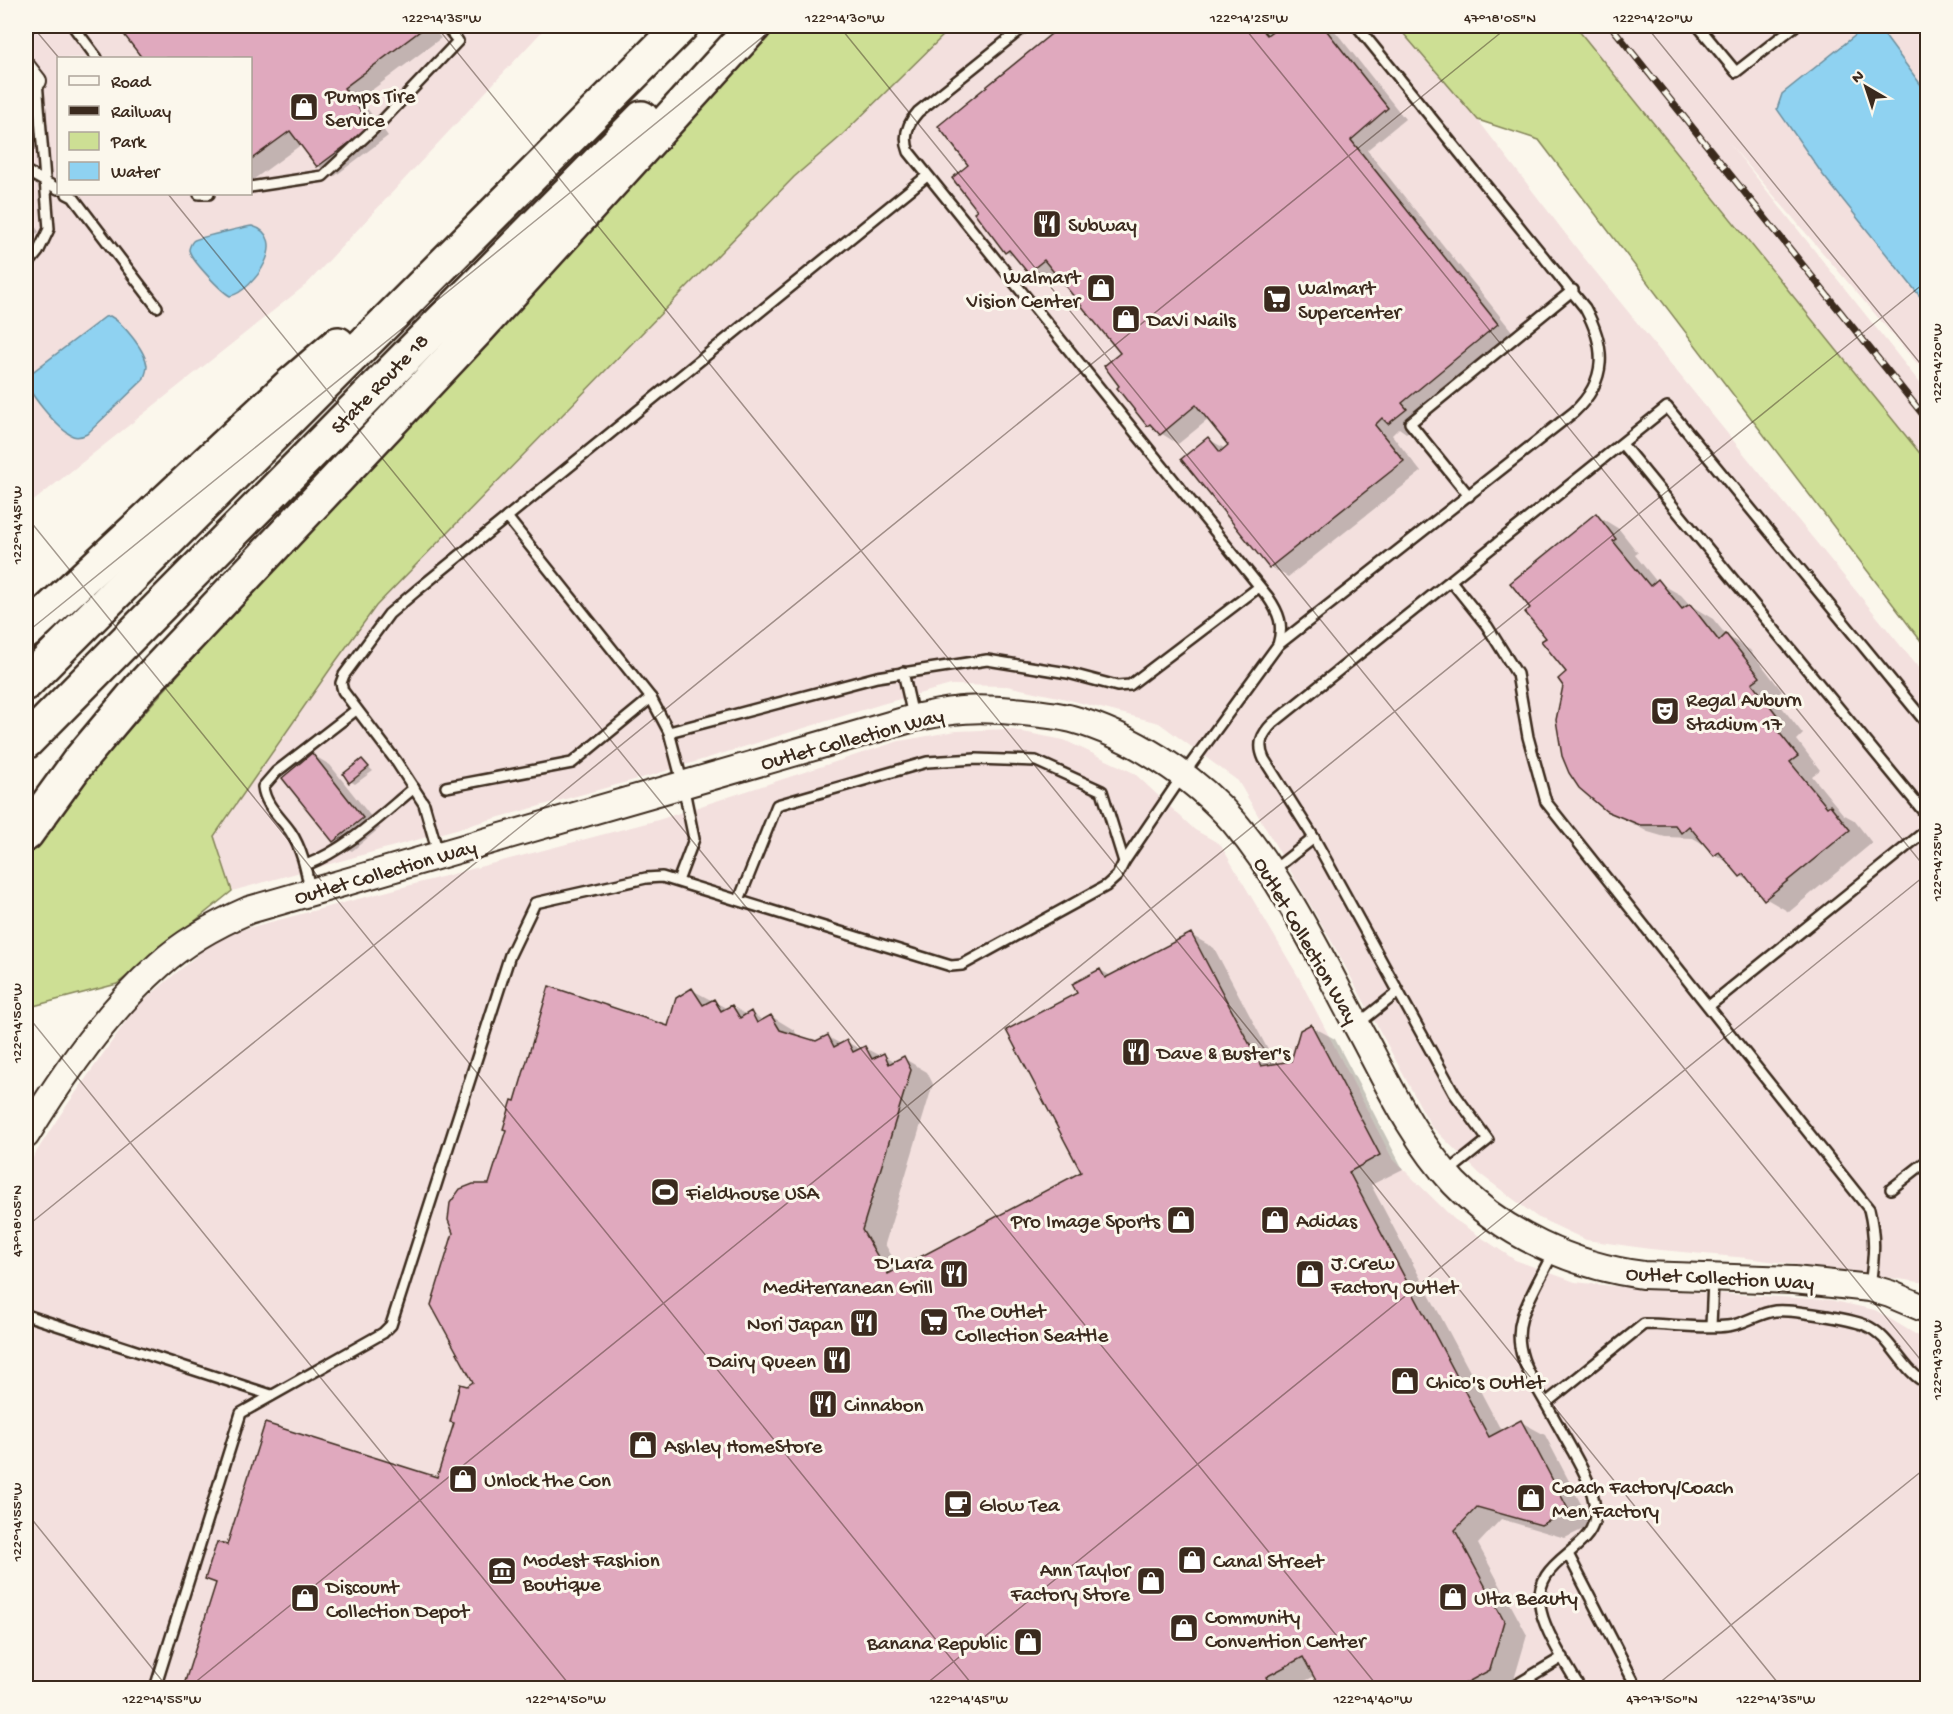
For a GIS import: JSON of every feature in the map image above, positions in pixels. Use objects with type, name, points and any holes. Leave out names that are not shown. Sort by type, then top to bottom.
[{"type":"highway","name":"State Route 18","points":[[26,683],[681,26]]},
{"type":"highway","name":"State Route 18","points":[[26,742],[734,26]]},
{"type":"highway","points":[[26,834],[79,760],[141,687],[479,328],[754,26]]},
{"type":"highway","points":[[26,632],[289,386],[575,134]]},
{"type":"street","name":"Outlet Collection Way","points":[[26,1135],[86,1048],[124,1000],[159,964],[215,925],[249,910],[914,718],[954,710],[990,709],[1034,713],[1072,719],[1143,749],[1202,789],[1222,809],[1249,842],[1287,898],[1419,1138],[1446,1173],[1482,1207],[1514,1230],[1576,1260],[1622,1272],[1794,1280],[1870,1288],[1928,1310]]},
{"type":"lane","points":[[73,26],[96,57]]},
{"type":"lane","points":[[252,187],[323,176],[382,121],[458,41],[446,26]]},
{"type":"lane","points":[[1025,26],[925,106],[908,124],[906,144],[914,161],[1276,609],[1281,620],[1278,645]]},
{"type":"lane","points":[[155,1689],[238,1419],[244,1410],[383,1333],[391,1324],[510,955],[535,903],[646,878],[662,877],[957,967],[1106,886],[1117,876],[1183,775],[1278,645],[1584,403],[1591,392],[1600,363],[1600,343],[1590,317],[1573,290],[1357,26]]},
{"type":"lane","points":[[1698,26],[1736,72],[1795,26]]},
{"type":"lane","points":[[26,267],[38,252],[49,229],[31,74]]},
{"type":"lane","points":[[26,171],[57,188]]},
{"type":"lane","points":[[439,855],[424,804],[396,761],[343,691],[341,683],[344,675],[389,614],[927,176]]},
{"type":"lane","points":[[69,195],[73,197],[157,307]]},
{"type":"lane","points":[[1469,496],[1410,423],[1573,290]]},
{"type":"lane","points":[[1446,1173],[1488,1140],[1454,1093],[1314,838],[1262,755],[1260,746],[1263,735],[1273,723],[1667,407],[1928,725]]},
{"type":"lane","points":[[1622,444],[1928,817]]},
{"type":"lane","points":[[507,517],[651,698],[669,732],[694,839],[678,881]]},
{"type":"lane","points":[[1451,581],[1487,626],[1517,674],[1528,737],[1546,802],[1869,1209],[1875,1230],[1870,1288]]},
{"type":"lane","points":[[669,732],[878,677],[987,660],[1068,673],[1117,686],[1130,685],[1259,587]]},
{"type":"lane","points":[[903,672],[914,718]]},
{"type":"lane","points":[[447,787],[572,763],[651,698]]},
{"type":"lane","points":[[310,892],[306,864],[291,833],[264,798],[263,787],[276,772],[357,710]]},
{"type":"lane","points":[[739,900],[777,805],[927,762],[976,759],[1036,760],[1102,791],[1124,862]]},
{"type":"lane","points":[[306,864],[322,859],[361,833],[414,788]]},
{"type":"lane","points":[[1709,1006],[1928,829]]},
{"type":"lane","points":[[1270,873],[1314,838]]},
{"type":"lane","points":[[1356,1026],[1398,992]]},
{"type":"lane","points":[[1891,1189],[1928,1160]]},
{"type":"lane","points":[[1928,1222],[1928,1229]]},
{"type":"lane","points":[[1554,1251],[1522,1318],[1519,1335],[1521,1356],[1532,1381],[1587,1480],[1594,1503],[1595,1515],[1591,1528],[1582,1542],[1550,1569],[1540,1597],[1541,1611],[1546,1624],[1580,1689]]},
{"type":"lane","points":[[1711,1326],[1713,1277]]},
{"type":"lane","points":[[1546,1403],[1644,1324],[1728,1326],[1775,1311],[1797,1312],[1857,1323],[1881,1335],[1918,1378],[1928,1384]]},
{"type":"lane","points":[[26,1315],[271,1395]]},
{"type":"lane","points":[[1568,1554],[1637,1689]]},
{"type":"lane","points":[[1511,1689],[1563,1657]]},
{"type":"shaded area","points":[[26,26],[547,26],[307,284],[26,507]]},
{"type":"shaded area","points":[[953,26],[1397,26],[1478,120],[1581,254],[1927,678],[1927,1283],[1747,1258],[1650,1249],[1586,1240],[1537,1217],[1480,1174],[1431,1126],[1333,944],[1238,781],[1159,723],[1058,697],[1007,686],[951,685],[656,774],[232,891],[214,836],[376,605],[794,177],[839,138]]},
{"type":"shaded area","points":[[1575,26],[1927,26],[1927,375],[1729,143],[1927,392],[1927,464]]},
{"type":"shaded area","points":[[1008,729],[1064,740],[1134,773],[1195,830],[1220,844],[1298,976],[1392,1158],[1454,1219],[1515,1260],[1575,1282],[1641,1289],[1830,1300],[1875,1310],[1927,1341],[1927,1688],[26,1688],[26,1168],[136,1007],[221,935],[658,820],[899,741],[956,731]]},
{"type":"green space","points":[[776,26],[953,26],[839,138],[794,177],[376,606],[214,836],[232,891],[117,984],[26,1008],[26,860],[65,801],[265,578]]},
{"type":"green space","points":[[1397,26],[1575,26],[1927,462],[1927,649],[1539,140],[1478,120]]},
{"type":"water","points":[[1867,26],[1875,26],[1882,32],[1927,93],[1927,305],[1823,175],[1777,109],[1782,94]]},
{"type":"water","points":[[252,226],[263,232],[268,241],[269,252],[258,275],[239,292],[230,296],[200,268],[189,248],[196,240]]},
{"type":"water","points":[[110,316],[138,345],[146,360],[146,371],[143,380],[87,434],[75,437],[67,433],[44,410],[31,391],[26,377],[105,317]]},
{"type":"building","name":"Pumps Tire Service","points":[[131,26],[423,26],[424,28],[344,88],[372,126],[317,167],[290,131],[252,159],[252,57],[141,57],[122,32]]},
{"type":"building","name":"Walmart Supercenter","points":[[1061,26],[1259,26],[1267,35],[1279,26],[1323,26],[1388,108],[1351,140],[1498,324],[1402,403],[1407,409],[1388,424],[1382,418],[1375,425],[1404,461],[1269,568],[1181,459],[1208,437],[1220,452],[1228,445],[1196,405],[1160,435],[1150,424],[1147,426],[1117,388],[1119,386],[1104,366],[1120,353],[1044,260],[1028,273],[1009,250],[1005,253],[974,212],[977,210],[952,178],[968,165],[938,126]]},
{"type":"building","name":"Regal Auburn Stadium 17","points":[[1596,513],[1616,539],[1613,541],[1650,586],[1658,579],[1682,609],[1690,604],[1719,641],[1726,634],[1760,677],[1752,683],[1781,720],[1774,726],[1798,756],[1790,762],[1827,807],[1830,805],[1850,830],[1764,900],[1744,874],[1740,877],[1719,852],[1714,856],[1689,826],[1681,833],[1675,825],[1640,825],[1606,811],[1579,788],[1569,773],[1562,756],[1556,720],[1563,686],[1558,679],[1566,672],[1541,641],[1546,638],[1525,612],[1530,608],[1510,583]]},
{"type":"building","points":[[312,753],[363,818],[333,842],[282,778]]},
{"type":"building","points":[[362,759],[369,767],[349,783],[343,774]]},
{"type":"building","name":"The Outlet Collection Seattle","points":[[1191,933],[1261,1066],[1291,1061],[1300,1030],[1311,1024],[1380,1155],[1349,1172],[1489,1437],[1521,1420],[1569,1511],[1541,1525],[1477,1507],[1455,1530],[1504,1621],[1490,1670],[1457,1688],[1320,1688],[1303,1657],[1266,1677],[1272,1688],[183,1688],[216,1583],[205,1579],[217,1542],[227,1545],[265,1423],[437,1477],[454,1423],[450,1422],[460,1384],[467,1386],[473,1382],[431,1305],[453,1233],[448,1220],[450,1203],[460,1189],[473,1184],[489,1184],[506,1130],[503,1129],[512,1100],[515,1101],[549,986],[668,1026],[676,998],[692,988],[703,1005],[714,999],[721,1011],[732,1005],[740,1018],[751,1011],[757,1023],[771,1015],[780,1030],[816,1041],[828,1035],[834,1047],[847,1040],[853,1052],[865,1046],[872,1059],[884,1053],[889,1064],[904,1056],[911,1070],[862,1230],[888,1274],[1081,1172],[1006,1030],[1077,993],[1072,984],[1100,969],[1105,978]]},
{"type":"railway","points":[[1611,26],[1928,421]]},
{"type":"place","name":"Pumps Tire Service","points":[[304,107]]},
{"type":"place","name":"Subway","points":[[1047,224]]},
{"type":"place","name":"Walmart Vision Center","points":[[1101,288]]},
{"type":"place","name":"Walmart Supercenter","points":[[1277,299]]},
{"type":"place","name":"DaVi Nails","points":[[1126,319]]},
{"type":"place","name":"Regal Auburn Stadium 17","points":[[1665,711]]},
{"type":"place","name":"Dave & Buster's","points":[[1136,1052]]},
{"type":"place","name":"Fieldhouse USA","points":[[665,1192]]},
{"type":"place","name":"Pro Image Sports","points":[[1181,1220]]},
{"type":"place","name":"Adidas","points":[[1275,1220]]},
{"type":"place","name":"D'Lara Mediterranean Grill","points":[[954,1274]]},
{"type":"place","name":"J.Crew Factory Outlet","points":[[1310,1274]]},
{"type":"place","name":"The Outlet Collection Seattle","points":[[934,1322]]},
{"type":"place","name":"Nori Japan","points":[[864,1323]]},
{"type":"place","name":"Dairy Queen","points":[[837,1360]]},
{"type":"place","name":"Chico's Outlet","points":[[1405,1381]]},
{"type":"place","name":"Cinnabon","points":[[823,1404]]},
{"type":"place","name":"Ashley HomeStore","points":[[643,1445]]},
{"type":"place","name":"Unlock the Con","points":[[463,1479]]},
{"type":"place","name":"Coach Factory/Coach Men Factory","points":[[1531,1498]]},
{"type":"place","name":"Glow Tea","points":[[958,1504]]},
{"type":"place","name":"Canal Street","points":[[1192,1560]]},
{"type":"place","name":"Modest Fashion Boutique","points":[[502,1571]]},
{"type":"place","name":"Ann Taylor Factory Store","points":[[1151,1581]]},
{"type":"place","name":"Ulta Beauty","points":[[1453,1597]]},
{"type":"place","name":"Discount Collection Depot","points":[[305,1598]]},
{"type":"place","name":"Community Convention Center","points":[[1184,1628]]},
{"type":"place","name":"Banana Republic","points":[[1028,1642]]}]
